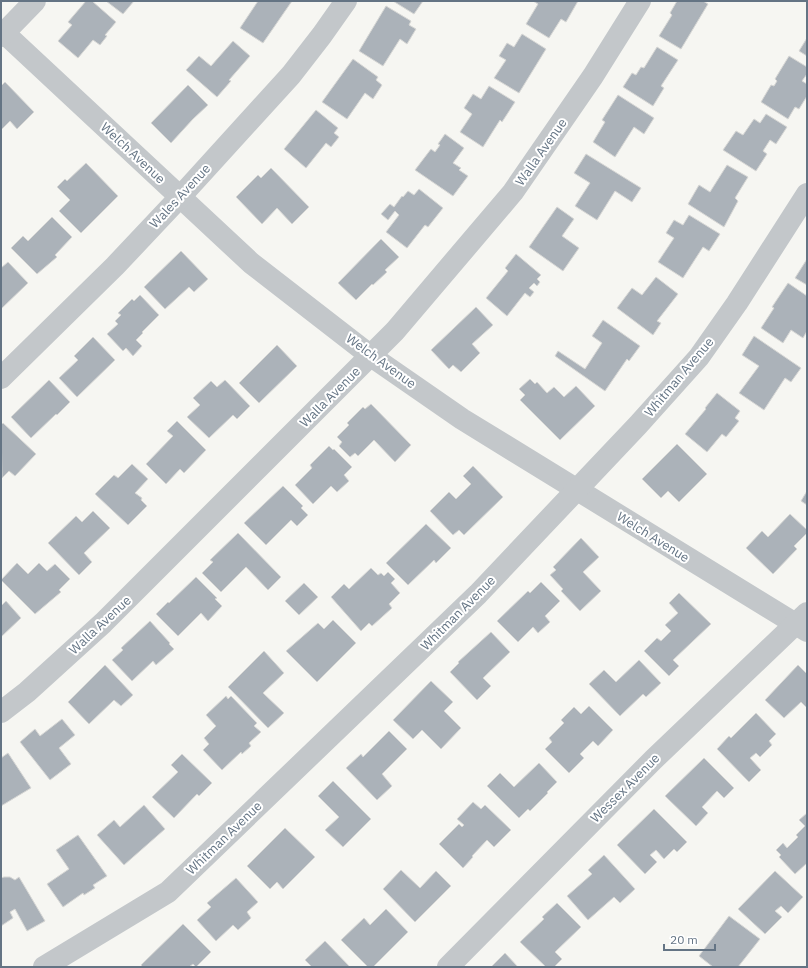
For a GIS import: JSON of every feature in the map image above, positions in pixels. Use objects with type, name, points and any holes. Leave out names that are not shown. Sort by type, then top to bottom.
[{"type":"street","points":[[2,33],[35,1]]},
{"type":"street","name":"Wales Avenue","points":[[1,378],[115,266],[292,75],[346,1]]},
{"type":"street","name":"Walla Avenue","points":[[1,712],[27,692],[103,623],[395,332],[513,192],[593,76],[640,1]]},
{"type":"street","name":"Welch Avenue","points":[[2,33],[251,263],[371,356],[462,419],[803,623]]},
{"type":"street","name":"Whitman Avenue","points":[[44,967],[168,892],[478,594],[638,425],[699,357],[737,303],[807,194]]},
{"type":"street","name":"Wessex Avenue","points":[[448,967],[653,760],[803,623]]},
{"type":"building","points":[[86,1],[92,1],[116,22],[105,35],[107,36],[100,45],[93,40],[78,58],[58,41],[72,25],[68,22]]},
{"type":"building","points":[[106,1],[134,1],[123,14]]},
{"type":"building","points":[[258,1],[292,1],[263,43],[240,28]]},
{"type":"building","points":[[393,1],[423,1],[414,14]]},
{"type":"building","points":[[533,1],[578,1],[566,22],[561,19],[549,38],[526,24],[538,4]]},
{"type":"building","points":[[677,1],[703,1],[708,4],[681,49],[659,36],[672,15],[670,13]]},
{"type":"building","points":[[386,6],[411,21],[409,25],[416,29],[407,44],[400,39],[383,66],[359,51]]},
{"type":"building","points":[[522,34],[546,49],[519,93],[494,78],[506,60],[499,56],[507,43],[514,47]]},
{"type":"building","points":[[807,38],[807,56],[799,51]]},
{"type":"building","points":[[233,41],[250,56],[229,80],[231,81],[217,97],[186,70],[199,56],[211,66]]},
{"type":"building","points":[[657,47],[678,60],[661,86],[664,88],[653,106],[623,87],[632,73],[636,75],[641,67],[644,68]]},
{"type":"building","points":[[789,56],[807,67],[807,74],[802,81],[807,84],[807,96],[799,109],[795,107],[788,119],[761,102],[771,85],[774,86],[777,81],[775,79]]},
{"type":"building","points":[[353,59],[378,77],[376,80],[382,85],[373,99],[365,93],[347,119],[322,102]]},
{"type":"building","points":[[5,82],[34,112],[17,129],[10,121],[1,130],[1,86]]},
{"type":"building","points":[[188,85],[208,105],[171,143],[151,123]]},
{"type":"building","points":[[489,86],[515,102],[502,122],[500,120],[483,147],[460,132],[472,114],[464,108],[473,94],[481,99]]},
{"type":"building","points":[[618,95],[654,118],[644,134],[634,127],[615,157],[593,142],[605,122],[602,120]]},
{"type":"building","points":[[316,110],[338,128],[334,133],[339,137],[331,147],[326,143],[306,168],[284,149]]},
{"type":"building","points":[[766,114],[787,127],[776,144],[770,140],[763,151],[767,154],[756,171],[723,150],[736,131],[743,135],[754,119],[760,123]]},
{"type":"building","points":[[445,134],[464,148],[453,163],[461,168],[459,170],[468,176],[453,196],[415,170],[431,149],[435,152],[440,145],[438,144]]},
{"type":"building","points":[[586,154],[641,188],[632,202],[615,191],[597,220],[575,206],[590,183],[574,173]]},
{"type":"building","points":[[86,163],[118,196],[81,233],[59,211],[70,200],[57,187],[65,179],[67,181]]},
{"type":"building","points":[[727,165],[748,177],[735,198],[738,201],[724,227],[688,204],[699,185],[710,192]]},
{"type":"building","points":[[271,168],[309,207],[292,224],[277,208],[262,224],[236,197],[258,175],[261,178]]},
{"type":"building","points":[[419,189],[443,208],[428,227],[425,225],[407,248],[386,232],[399,215],[395,211],[388,220],[381,214],[390,204],[394,207],[402,196],[403,197],[408,191],[414,195]]},
{"type":"building","points":[[557,207],[574,219],[562,236],[579,248],[563,271],[529,247]]},
{"type":"building","points":[[689,215],[720,234],[709,251],[703,247],[683,278],[658,262],[674,238],[666,233],[674,220],[683,225]]},
{"type":"building","points":[[52,217],[72,237],[55,255],[57,257],[37,274],[11,248],[23,236],[28,241]]},
{"type":"building","points":[[381,239],[399,257],[385,270],[387,272],[356,300],[338,283]]},
{"type":"building","points":[[181,251],[208,279],[194,292],[189,287],[165,309],[144,287]]},
{"type":"building","points":[[516,254],[541,275],[537,279],[540,282],[537,286],[534,283],[529,288],[534,292],[530,297],[525,293],[507,316],[486,298],[508,271],[505,268]]},
{"type":"building","points":[[807,259],[807,285],[795,278]]},
{"type":"building","points":[[8,262],[28,283],[1,309],[1,268]]},
{"type":"building","points":[[656,277],[678,294],[657,321],[661,323],[653,335],[617,308],[632,288],[642,295]]},
{"type":"building","points":[[788,283],[807,296],[807,331],[803,338],[791,330],[783,343],[761,328],[774,308],[772,307]]},
{"type":"building","points":[[140,295],[159,315],[136,340],[142,346],[133,356],[126,348],[123,351],[107,334],[118,324],[115,321],[121,315],[118,313],[132,299],[134,301]]},
{"type":"building","points":[[476,307],[493,325],[472,344],[480,353],[461,372],[453,365],[449,369],[431,350]]},
{"type":"building","points":[[603,320],[640,346],[629,361],[627,359],[605,391],[555,356],[558,351],[585,369],[602,343],[592,336]]},
{"type":"building","points":[[754,336],[801,368],[791,382],[785,378],[764,410],[739,393],[759,366],[742,355]]},
{"type":"building","points":[[93,337],[115,360],[77,397],[59,378],[78,360],[74,356]]},
{"type":"building","points":[[277,345],[297,366],[259,403],[239,383]]},
{"type":"building","points":[[530,379],[535,384],[537,382],[547,393],[554,387],[564,397],[576,386],[595,406],[560,440],[520,400],[525,395],[519,389]]},
{"type":"building","points":[[49,380],[70,402],[31,438],[11,417]]},
{"type":"building","points":[[225,380],[250,406],[237,419],[233,415],[209,438],[187,417],[200,405],[193,398],[211,381],[217,387]]},
{"type":"building","points":[[717,393],[740,411],[735,418],[739,421],[726,437],[722,434],[707,452],[685,434]]},
{"type":"building","points":[[371,404],[411,445],[395,462],[374,440],[358,456],[355,453],[350,457],[339,446],[342,442],[337,437],[349,425],[347,423],[363,407],[365,409]]},
{"type":"building","points":[[177,421],[206,450],[184,473],[180,469],[166,484],[146,464],[173,436],[167,431]]},
{"type":"building","points":[[3,423],[36,454],[15,476],[9,471],[2,478],[1,425]]},
{"type":"building","points":[[677,444],[707,474],[679,502],[668,491],[661,498],[642,479]]},
{"type":"building","points":[[329,446],[352,467],[344,475],[349,481],[337,492],[331,486],[313,504],[295,485],[312,468],[310,465]]},
{"type":"building","points":[[132,464],[148,479],[135,493],[142,498],[141,500],[147,506],[128,525],[95,494],[114,475],[118,478]]},
{"type":"building","points":[[473,466],[503,497],[464,535],[459,530],[453,535],[430,511],[449,492],[456,499],[471,484],[463,476]]},
{"type":"building","points":[[283,486],[303,506],[301,508],[308,515],[297,526],[291,520],[266,545],[244,523]]},
{"type":"building","points":[[807,491],[807,505],[801,501]]},
{"type":"building","points":[[93,511],[110,528],[84,553],[92,562],[79,575],[48,543],[76,516],[82,522]]},
{"type":"building","points":[[790,514],[807,530],[807,533],[794,546],[797,549],[773,574],[746,548],[762,531],[768,537]]},
{"type":"building","points":[[426,524],[451,548],[436,563],[434,560],[408,585],[386,563]]},
{"type":"building","points":[[238,533],[281,577],[268,590],[246,567],[221,592],[202,573],[213,562],[210,560]]},
{"type":"building","points":[[581,538],[599,557],[583,572],[601,591],[580,611],[561,591],[563,589],[550,575],[556,570],[553,567]]},
{"type":"building","points":[[17,563],[28,574],[39,563],[47,571],[55,564],[70,579],[59,590],[61,592],[35,614],[1,580]]},
{"type":"building","points":[[371,568],[378,575],[381,573],[384,576],[388,572],[395,579],[391,583],[400,593],[389,604],[392,608],[372,626],[369,623],[361,631],[331,597],[344,584],[349,589]]},
{"type":"building","points":[[196,577],[217,598],[215,599],[222,606],[208,621],[201,613],[178,636],[156,614]]},
{"type":"building","points":[[541,582],[560,601],[545,616],[550,622],[538,633],[533,627],[518,642],[497,621],[528,591],[530,593]]},
{"type":"building","points":[[304,583],[318,597],[299,615],[285,601]]},
{"type":"building","points":[[679,593],[711,624],[673,660],[679,666],[669,676],[644,651],[657,638],[661,641],[671,631],[665,625],[678,613],[669,603]]},
{"type":"building","points":[[6,601],[21,618],[1,637],[1,606]]},
{"type":"building","points":[[333,620],[356,643],[317,682],[286,651],[318,623],[324,629]]},
{"type":"building","points":[[150,621],[174,649],[156,665],[153,661],[132,681],[112,660],[123,650],[121,648]]},
{"type":"building","points":[[491,632],[510,652],[483,678],[491,686],[477,700],[450,672],[459,663],[458,662]]},
{"type":"building","points":[[264,651],[284,673],[263,693],[284,713],[268,728],[228,687]]},
{"type":"building","points":[[639,660],[661,683],[646,697],[643,694],[620,716],[589,684],[604,670],[616,682]]},
{"type":"building","points":[[105,665],[133,695],[121,706],[114,700],[89,724],[68,702]]},
{"type":"building","points":[[798,665],[807,674],[807,708],[801,702],[784,718],[765,700]]},
{"type":"building","points":[[431,681],[453,702],[444,711],[461,728],[441,749],[422,730],[413,739],[393,720]]},
{"type":"building","points":[[226,696],[228,699],[231,696],[257,723],[254,726],[261,732],[249,743],[251,746],[242,754],[241,752],[222,770],[203,750],[209,744],[204,738],[216,726],[206,715]]},
{"type":"building","points":[[589,706],[613,730],[598,746],[593,741],[580,754],[584,758],[569,773],[545,749],[552,742],[549,738],[564,723],[561,720],[574,707],[581,714]]},
{"type":"building","points":[[756,713],[776,734],[769,741],[772,745],[760,757],[756,753],[750,758],[761,770],[749,782],[717,749],[729,736],[731,738]]},
{"type":"building","points":[[62,719],[75,735],[59,748],[71,764],[50,780],[20,742],[35,729],[40,736]]},
{"type":"building","points":[[389,731],[407,749],[382,774],[392,786],[377,800],[346,768],[361,754],[363,757]]},
{"type":"building","points":[[8,753],[31,788],[1,806],[1,758]]},
{"type":"building","points":[[182,754],[212,783],[199,796],[197,794],[174,818],[152,797],[178,772],[171,765]]},
{"type":"building","points":[[704,758],[734,788],[724,798],[717,791],[702,807],[708,813],[696,826],[665,796]]},
{"type":"building","points":[[539,763],[557,782],[530,811],[528,809],[519,818],[487,786],[500,773],[514,787]]},
{"type":"building","points":[[333,781],[371,819],[343,847],[325,830],[339,817],[318,796]]},
{"type":"building","points":[[473,802],[481,809],[485,805],[511,830],[494,847],[487,840],[463,868],[439,844],[459,824],[462,827],[464,825],[457,819]]},
{"type":"building","points":[[144,805],[165,829],[124,865],[97,835],[114,820],[120,827]]},
{"type":"building","points":[[654,809],[687,842],[677,852],[674,849],[664,859],[656,850],[650,855],[657,862],[645,874],[617,845]]},
{"type":"building","points":[[807,813],[807,863],[795,874],[779,857],[781,855],[776,850],[783,843],[787,848],[798,837],[796,835],[805,826],[799,820]]},
{"type":"building","points":[[285,828],[315,857],[283,889],[277,882],[270,889],[247,866]]},
{"type":"building","points":[[78,835],[107,876],[93,885],[95,888],[84,895],[83,893],[63,907],[47,884],[69,869],[56,850]]},
{"type":"building","points":[[604,855],[635,889],[620,903],[614,897],[588,920],[567,896],[592,874],[588,870]]},
{"type":"building","points":[[401,870],[420,888],[436,871],[451,886],[415,922],[383,889]]},
{"type":"building","points":[[775,871],[803,897],[788,913],[781,906],[775,911],[782,917],[765,934],[738,909]]},
{"type":"building","points":[[10,877],[15,880],[19,877],[45,921],[27,931],[15,909],[10,912],[13,918],[1,926],[1,878]]},
{"type":"building","points":[[236,878],[258,902],[247,912],[251,918],[238,930],[233,925],[216,941],[197,920],[211,907],[207,903]]},
{"type":"building","points":[[557,903],[581,927],[555,952],[562,959],[554,967],[546,967],[520,942],[544,919],[542,917]]},
{"type":"building","points":[[386,909],[408,932],[373,967],[368,967],[341,940],[364,918],[370,925]]},
{"type":"building","points":[[729,916],[760,939],[738,967],[713,967],[699,956]]},
{"type":"building","points":[[183,924],[211,952],[196,967],[193,964],[189,967],[143,967],[141,965]]},
{"type":"building","points":[[325,941],[350,967],[312,967],[305,960]]},
{"type":"building","points":[[505,953],[518,967],[491,967]]}]
